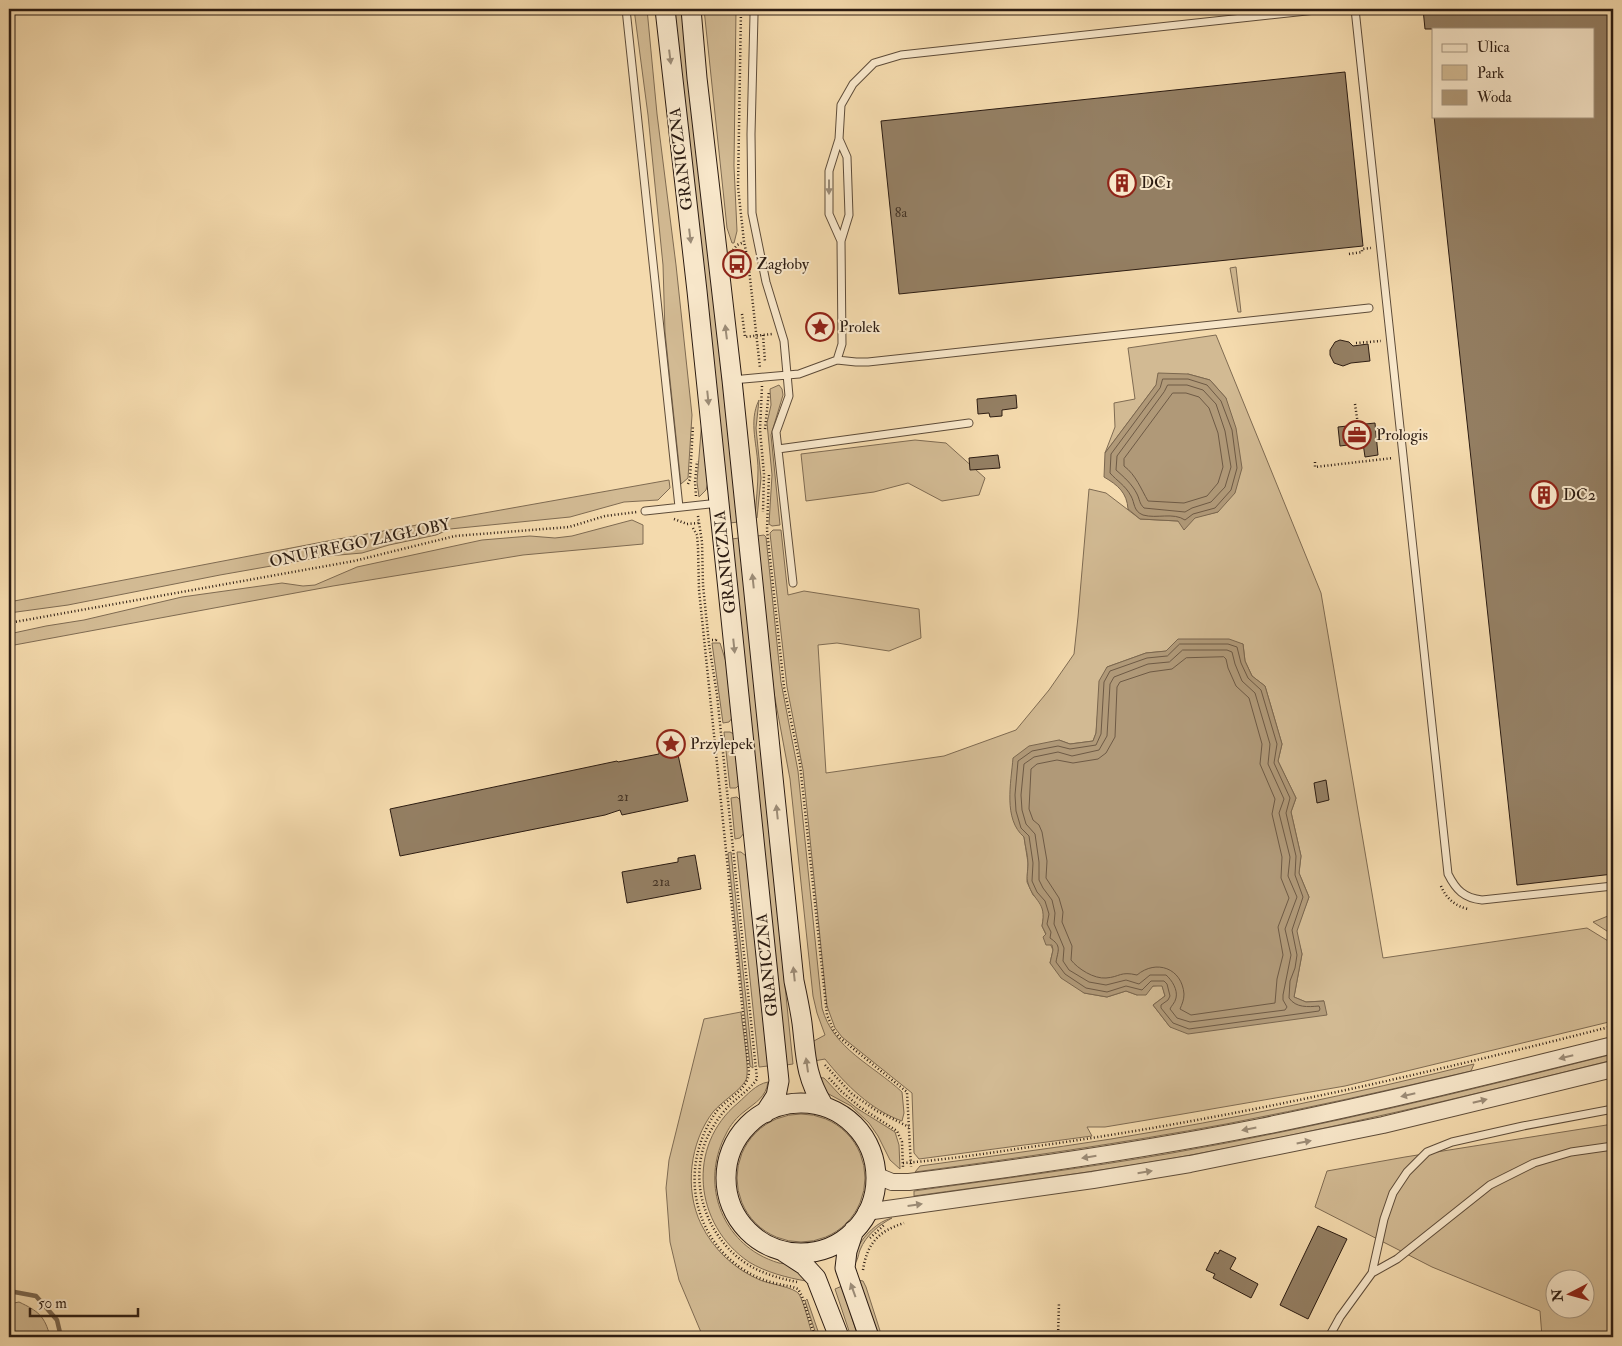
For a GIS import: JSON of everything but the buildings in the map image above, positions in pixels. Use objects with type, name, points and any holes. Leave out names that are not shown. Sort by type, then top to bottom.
[{"type":"main road","name":"GRANICZNA","points":[[665,9],[779,1081],[776,1096],[765,1112]]},
{"type":"main road","name":"GRANICZNA","points":[[691,9],[698,88],[732,380],[794,981],[808,1072],[822,1105]]},
{"type":"main road","points":[[839,1337],[816,1278],[804,1265],[783,1252],[762,1243],[742,1226],[734,1213],[728,1195],[726,1179],[728,1164],[740,1135],[765,1112],[792,1103],[807,1102],[836,1110],[846,1117],[865,1139],[871,1152],[875,1175],[875,1190],[866,1212],[854,1230],[847,1251],[845,1268],[869,1337]]},
{"type":"main road","points":[[783,1252],[821,1250],[838,1243],[854,1230]]},
{"type":"street","points":[[875,1175],[892,1182],[905,1183],[1073,1160],[1167,1144],[1387,1100],[1613,1045]]},
{"type":"street","points":[[866,1212],[1084,1182],[1190,1164],[1383,1126],[1613,1069]]},
{"type":"lane","points":[[626,9],[679,507]]},
{"type":"lane","points":[[760,9],[754,12],[751,134],[752,214],[766,282],[784,342],[788,375],[789,396],[776,432],[793,583]]},
{"type":"lane","points":[[841,241],[829,214],[829,171],[839,139],[841,106],[853,84],[874,63],[900,55],[1325,9]]},
{"type":"lane","points":[[1355,9],[1448,874],[1453,885],[1462,894],[1472,899],[1482,900],[1613,886]]},
{"type":"lane","points":[[837,360],[842,344],[841,241],[848,215],[847,157],[839,139]]},
{"type":"lane","points":[[732,380],[799,374],[837,360],[868,362],[1369,308]]},
{"type":"lane","points":[[778,449],[969,423]]},
{"type":"lane","points":[[645,511],[719,503]]},
{"type":"lane","points":[[1329,1337],[1340,1317],[1372,1273],[1384,1219],[1393,1193],[1407,1172],[1427,1152],[1452,1142],[1613,1109]]},
{"type":"lane","points":[[1372,1273],[1397,1259],[1490,1185],[1534,1163],[1562,1154],[1613,1146]]},
{"type":"path","points":[[733,250],[737,245],[744,242],[748,260],[763,392],[760,430],[764,474],[764,512],[761,520]]},
{"type":"path","points":[[1349,254],[1362,252],[1362,249],[1380,248]]},
{"type":"path","points":[[763,335],[765,362]]},
{"type":"path","points":[[1356,343],[1390,340]]},
{"type":"path","points":[[1355,404],[1358,424]]},
{"type":"path","points":[[1315,462],[1315,467],[1402,457]]},
{"type":"path","points":[[697,505],[702,542],[703,585],[717,695],[757,1079],[722,1114],[710,1132],[702,1154],[700,1190],[703,1206],[711,1226],[724,1245],[734,1254],[764,1273],[806,1285]]},
{"type":"path","name":"ONUFREGO ZAGŁOBY","points":[[9,623],[354,561],[455,536],[569,527],[605,516],[645,511]]},
{"type":"path","points":[[693,528],[697,535],[700,590],[749,1072],[747,1082],[714,1114],[703,1135],[694,1166],[694,1190],[699,1214],[714,1241],[736,1264],[753,1275],[769,1282],[798,1289],[815,1337]]},
{"type":"path","points":[[767,530],[784,687],[800,764],[826,1014],[834,1031],[840,1038],[907,1092],[911,1167]]},
{"type":"path","points":[[903,1163],[1118,1135],[1232,1114],[1391,1081],[1613,1026]]},
{"type":"path","points":[[819,1066],[825,1065],[844,1087],[877,1111],[909,1127]]},
{"type":"path","points":[[863,1274],[866,1256],[878,1237],[886,1229],[909,1222]]},
{"type":"path","points":[[1058,1337],[1059,1302]]},
{"type":"green space","points":[[634,9],[647,9],[657,114],[692,415],[688,478],[681,484],[665,332],[663,265],[648,115]]},
{"type":"green space","points":[[674,9],[682,9],[738,522],[730,523]]},
{"type":"green space","points":[[704,9],[736,9],[734,166],[737,231],[734,243],[732,243],[727,228]]},
{"type":"green space","points":[[1236,267],[1241,312],[1238,312],[1230,268]]},
{"type":"green space","points":[[1216,335],[1321,593],[1383,958],[1587,928],[1613,944],[1613,1021],[1345,1086],[1105,1127],[1087,1127],[1092,1136],[919,1159],[914,1153],[912,1093],[842,1037],[835,1028],[827,1006],[803,770],[787,687],[770,533],[773,530],[781,530],[788,595],[804,591],[919,609],[921,638],[889,651],[837,643],[818,645],[826,773],[944,756],[1016,730],[1049,690],[1074,654],[1089,489],[1106,493],[1140,519],[1178,521],[1218,512],[1226,398],[1210,380],[1188,374],[1156,385],[1105,453],[1115,427],[1114,403],[1135,399],[1128,348]],"holes":[[[1243,644],[1245,661],[1252,676],[1265,686],[1282,744],[1278,761],[1296,798],[1291,812],[1301,856],[1299,873],[1309,897],[1296,931],[1302,954],[1294,997],[1306,1002],[1324,1001],[1170,1027],[1153,1005],[1165,996],[1162,985],[1153,986],[1137,995],[1126,991],[1107,997],[1084,993],[1050,963],[1053,950],[1042,926],[1044,915],[1041,902],[1033,895],[1027,882],[1028,863],[1024,837],[1059,740],[1070,744],[1093,741],[1107,667],[1146,653]]]},
{"type":"green space","points":[[779,385],[783,395],[771,435],[780,525],[772,526],[769,524],[772,475],[767,423],[771,405],[770,389]]},
{"type":"green space","points":[[759,400],[756,428],[761,478],[757,518],[755,517],[758,461],[754,434],[754,417]]},
{"type":"green space","points":[[702,419],[708,482],[706,490],[699,497],[697,482]]},
{"type":"green space","points":[[915,440],[946,443],[985,478],[979,495],[942,501],[908,483],[874,492],[806,501],[801,454]]},
{"type":"green space","points":[[669,480],[670,488],[658,500],[624,502],[570,517],[450,529],[436,535],[362,553],[328,556],[68,605],[9,613],[9,602],[333,540]]},
{"type":"green space","points":[[632,520],[643,525],[643,544],[523,555],[333,586],[9,646],[9,634],[84,620],[182,597],[282,583],[303,586],[315,585],[357,567],[482,540],[530,536],[555,538],[572,536]]},
{"type":"green space","points":[[764,535],[766,537],[781,682],[798,771],[822,1008],[827,1022],[844,1045],[902,1092],[904,1113],[902,1121],[880,1110],[860,1096],[825,1059],[814,1061],[812,1042],[825,1035],[813,996],[790,779],[774,693],[757,536]]},
{"type":"green space","points":[[739,538],[793,1064],[786,1065],[732,539]]},
{"type":"green space","points":[[712,643],[720,643],[726,662],[732,718],[729,722],[723,723]]},
{"type":"green space","points":[[724,732],[734,734],[739,785],[736,788],[730,788]]},
{"type":"green space","points":[[737,797],[740,800],[744,833],[740,838],[735,839],[731,798]]},
{"type":"green space","points":[[731,852],[753,1068],[750,1066],[728,853]]},
{"type":"green space","points":[[737,852],[741,852],[746,856],[768,1066],[759,1067]]},
{"type":"green space","points":[[1613,914],[1613,935],[1593,922]]},
{"type":"green space","points":[[741,1012],[746,1058],[746,1080],[740,1088],[713,1112],[705,1124],[699,1137],[692,1166],[692,1196],[701,1224],[712,1242],[725,1257],[750,1275],[792,1289],[799,1294],[813,1337],[703,1337],[679,1280],[670,1242],[666,1188],[669,1160],[704,1019]]},
{"type":"green space","points":[[1613,1054],[1613,1060],[1450,1100],[1230,1148],[1045,1178],[914,1196],[914,1191],[1140,1158],[1283,1132],[1448,1095]]},
{"type":"green space","points":[[1474,1064],[1471,1071],[1349,1099],[1226,1124],[1149,1138],[915,1172],[920,1166],[1111,1139],[1248,1114],[1384,1086]]},
{"type":"green space","points":[[816,1077],[824,1078],[840,1095],[858,1109],[895,1132],[899,1145],[900,1169],[890,1160],[869,1123],[851,1106],[825,1092]]},
{"type":"green space","points":[[768,1082],[763,1095],[742,1113],[730,1127],[719,1150],[715,1167],[718,1201],[723,1216],[732,1231],[744,1243],[766,1258],[794,1266],[806,1281],[762,1269],[749,1262],[731,1246],[717,1228],[708,1207],[703,1185],[704,1162],[710,1141],[721,1121],[752,1090]]},
{"type":"green space","points":[[801,1114],[814,1115],[826,1119],[846,1133],[860,1153],[864,1165],[864,1191],[860,1203],[846,1223],[826,1237],[814,1241],[801,1242],[788,1241],[776,1237],[756,1223],[742,1203],[738,1191],[737,1178],[738,1165],[742,1153],[756,1133],[776,1119],[788,1115]]},
{"type":"green space","points":[[1613,1124],[1613,1337],[1542,1337],[1540,1311],[1432,1267],[1315,1207],[1327,1171]]},
{"type":"green space","points":[[892,1218],[869,1235],[854,1265],[857,1249],[863,1239],[881,1222]]},
{"type":"green space","points":[[858,1280],[863,1281],[866,1287],[882,1337],[877,1337]]},
{"type":"green space","points":[[842,1286],[858,1337],[851,1337],[835,1289]]},
{"type":"green space","points":[[807,1299],[820,1337],[817,1337],[805,1301]]},
{"type":"green space","points":[[19,1302],[40,1315],[46,1324],[50,1337],[9,1337],[9,1304]]},
{"type":"water","points":[[1158,373],[1188,374],[1210,380],[1226,398],[1236,428],[1242,468],[1235,493],[1218,512],[1195,518],[1184,530],[1178,521],[1140,519],[1128,509],[1126,498],[1121,490],[1104,477],[1105,453],[1156,385]]},
{"type":"water","points":[[1178,639],[1229,639],[1243,644],[1245,661],[1252,676],[1265,686],[1282,744],[1278,761],[1296,798],[1291,812],[1301,856],[1299,873],[1309,897],[1297,931],[1302,954],[1294,997],[1306,1002],[1324,1001],[1327,1015],[1188,1034],[1170,1027],[1153,1005],[1165,996],[1162,986],[1153,986],[1146,995],[1137,995],[1126,991],[1107,997],[1084,993],[1061,978],[1050,963],[1053,950],[1052,945],[1046,945],[1043,937],[1046,934],[1042,926],[1043,912],[1027,881],[1028,861],[1024,837],[1013,821],[1011,811],[1010,789],[1013,758],[1029,746],[1059,740],[1070,744],[1093,741],[1096,733],[1099,681],[1107,667],[1146,653],[1166,651]]},
{"type":"waterway","points":[[9,1291],[36,1296],[57,1320],[61,1337]]},
{"type":"place","name":"DC1","points":[[1122,183]]},
{"type":"place","name":"Zagłoby","points":[[737,264]]},
{"type":"place","name":"Prolek","points":[[820,327]]},
{"type":"place","name":"Prologis","points":[[1357,435]]},
{"type":"place","name":"DC2","points":[[1544,495]]},
{"type":"place","name":"Przylepek","points":[[671,744]]}]
